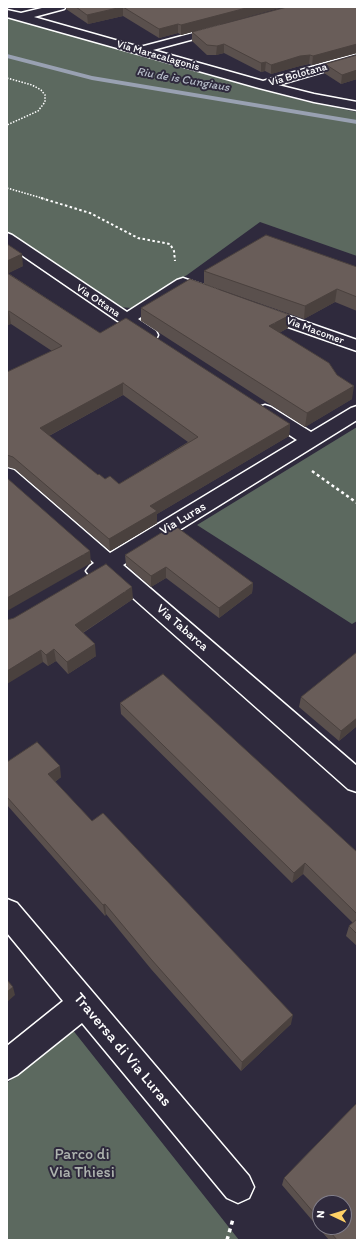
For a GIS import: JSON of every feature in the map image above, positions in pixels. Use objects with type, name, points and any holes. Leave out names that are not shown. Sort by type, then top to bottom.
[{"type":"street","points":[[13,15],[60,7]]},
{"type":"street","name":"Via Maracalagonis","points":[[13,15],[263,85],[314,98],[357,106]]},
{"type":"street","points":[[140,51],[234,25]]},
{"type":"street","name":"Via Bolotana","points":[[263,85],[357,58]]},
{"type":"street","name":"Via Ottana","points":[[7,238],[166,346]]},
{"type":"street","points":[[126,320],[183,283],[226,298]]},
{"type":"street","name":"Via Macomer","points":[[248,306],[357,346]]},
{"type":"street","points":[[252,402],[311,441]]},
{"type":"street","name":"Via Luras","points":[[81,580],[289,455],[357,412]]},
{"type":"street","name":"Via Tabarca","points":[[7,475],[108,564],[353,769]]},
{"type":"street","name":"Traversa di Via Luras","points":[[7,912],[238,1187]]},
{"type":"street","points":[[7,1065],[83,1003]]},
{"type":"path","points":[[7,78],[32,85],[41,90],[45,95],[45,102],[38,111],[7,125]]},
{"type":"path","points":[[7,188],[90,213],[138,238],[170,244],[174,251],[176,276],[183,283]]},
{"type":"path","points":[[289,455],[300,461],[357,503]]},
{"type":"green space","points":[[7,16],[244,85],[308,102],[357,112],[357,256],[260,222],[187,275],[132,308],[118,307],[7,232]]},
{"type":"green space","points":[[357,427],[357,621],[352,624],[197,525]]},
{"type":"green space","name":"Parco di Via Thiesi","points":[[72,1029],[239,1240],[7,1240],[7,1083]]},
{"type":"building","points":[[76,7],[122,7],[87,15]]},
{"type":"building","points":[[123,7],[250,7],[181,25],[178,24],[159,29]]},
{"type":"building","points":[[287,7],[357,7],[357,44],[313,56],[300,56],[271,65],[266,62],[261,63],[224,44],[217,46],[207,45],[192,32]]},
{"type":"building","points":[[357,55],[357,70],[342,75],[325,64]]},
{"type":"building","points":[[266,235],[357,267],[357,297],[337,289],[305,306],[204,271]]},
{"type":"building","points":[[7,244],[22,254],[7,261]]},
{"type":"building","points":[[7,273],[100,333],[126,318],[290,424],[150,506],[157,511],[109,539],[13,457],[7,455],[7,372],[62,346],[9,311],[7,312]],"holes":[[[123,383],[198,437],[119,484],[110,476],[105,479],[99,474],[98,475],[40,428]]]},
{"type":"building","points":[[190,279],[290,315],[269,326],[329,363],[337,375],[354,386],[307,413],[141,308]]},
{"type":"building","points":[[7,478],[90,551],[7,598]]},
{"type":"building","points":[[174,525],[253,583],[219,608],[166,567],[151,576],[125,555]]},
{"type":"building","points":[[106,564],[132,587],[75,625],[95,644],[67,662],[54,649],[46,655],[41,650],[7,671],[7,620],[14,618]]},
{"type":"building","points":[[357,652],[357,718],[341,731],[301,697]]},
{"type":"building","points":[[163,674],[357,852],[357,914],[305,863],[294,873],[120,703]]},
{"type":"building","points":[[37,742],[60,766],[48,774],[92,821],[103,813],[293,1015],[242,1062],[151,959],[105,904],[103,905],[7,797],[7,762]]},
{"type":"building","points":[[357,919],[357,934],[349,926]]},
{"type":"building","points":[[7,980],[13,987],[7,992]]},
{"type":"building","points":[[357,1103],[357,1240],[337,1240],[333,1235],[352,1235],[352,1195],[312,1195],[312,1211],[284,1178]]},
{"type":"waterway","name":"Riu de is Cungiaus","points":[[7,56],[92,78],[357,122]]}]
